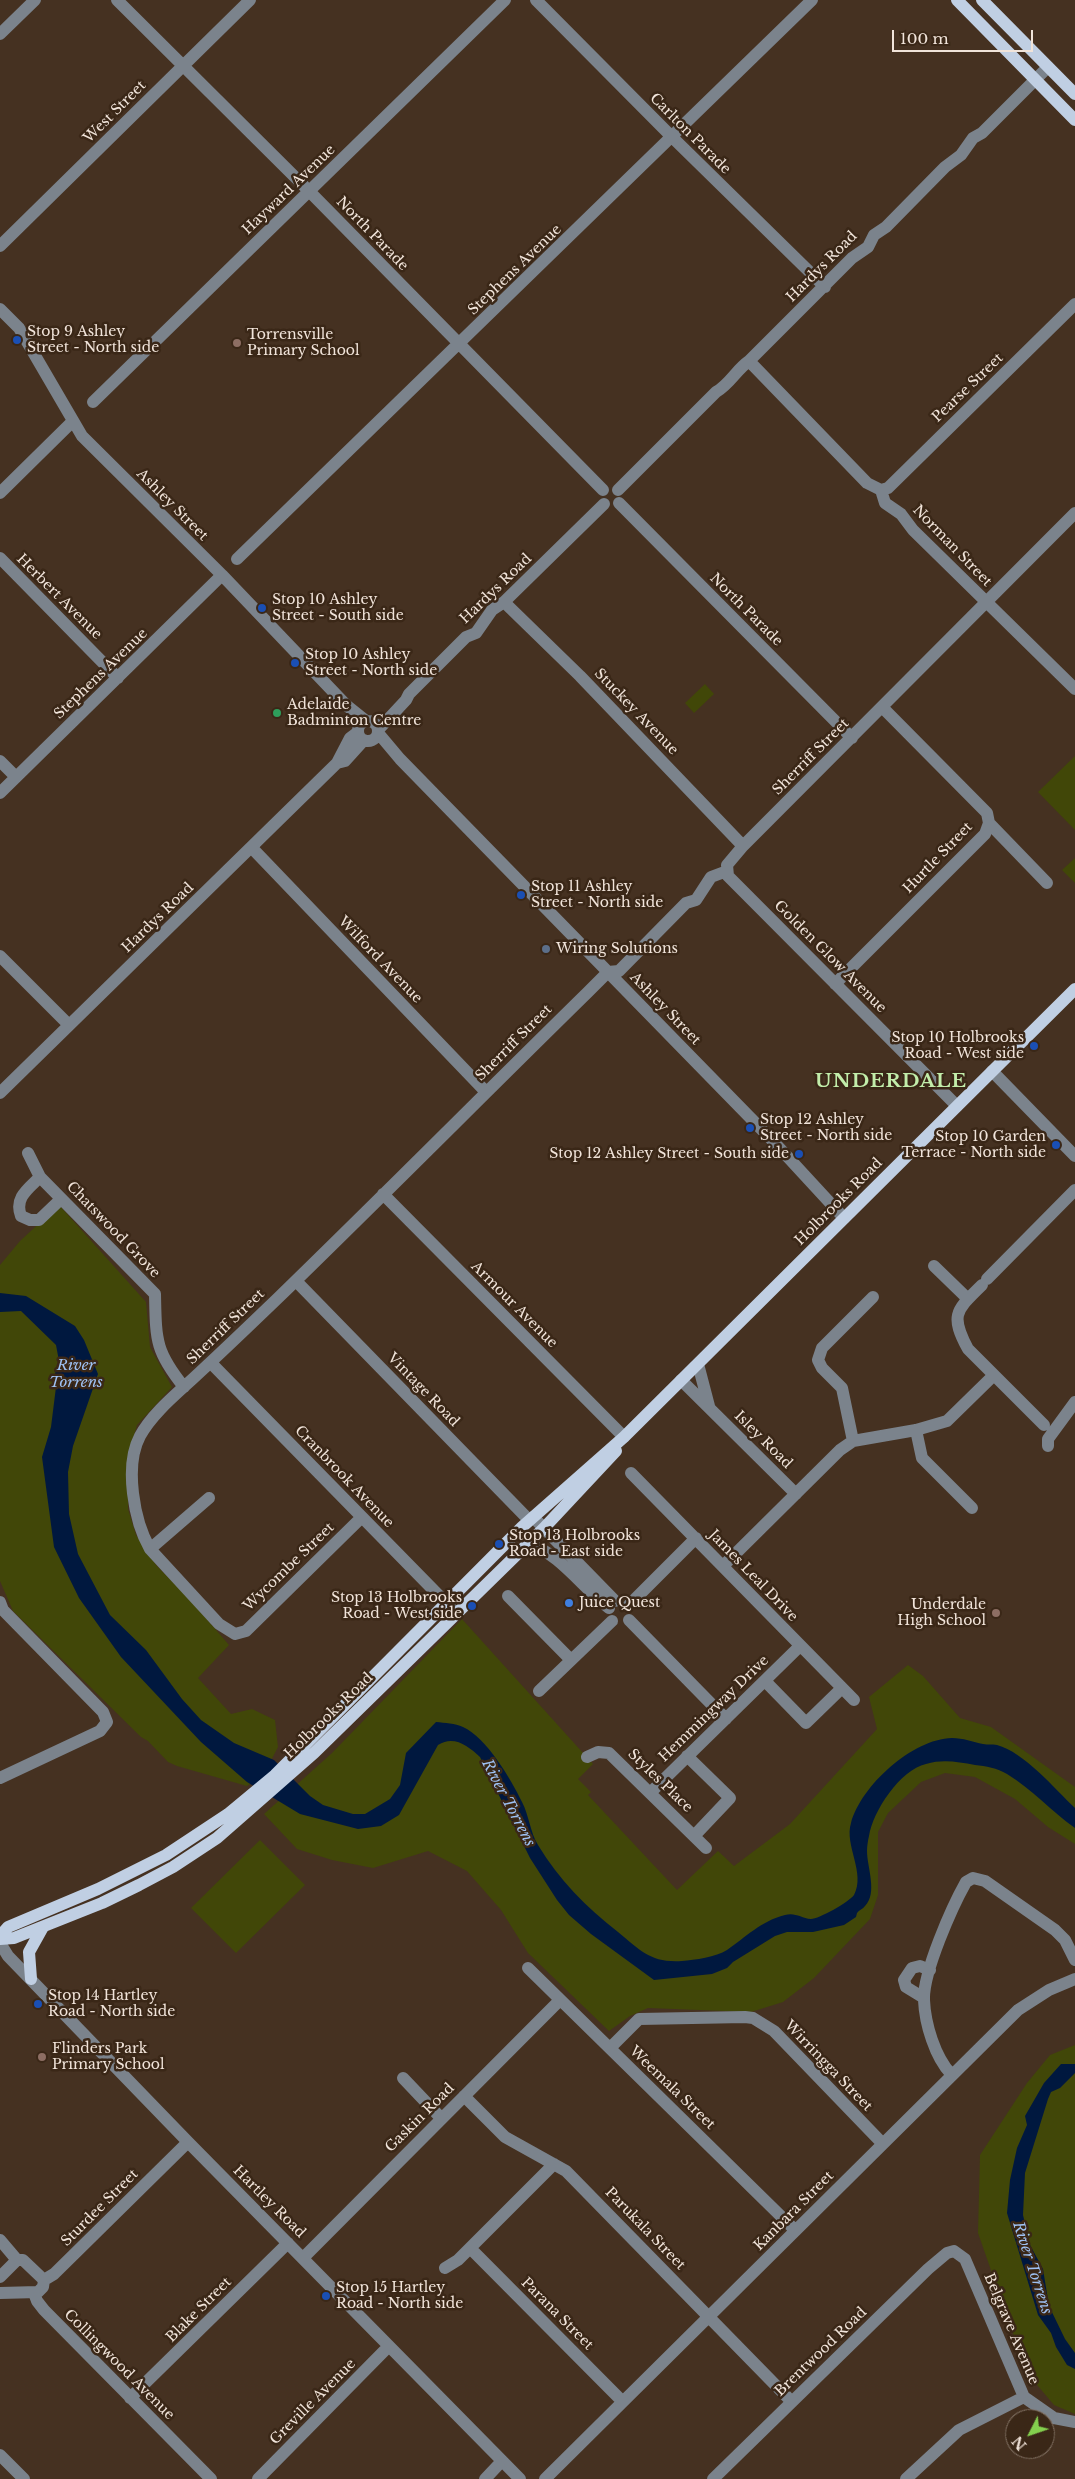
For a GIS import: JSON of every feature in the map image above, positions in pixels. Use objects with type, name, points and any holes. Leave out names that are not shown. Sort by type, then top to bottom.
[{"type":"main road","points":[[957,0],[1075,120]]},
{"type":"main road","points":[[982,0],[1075,94]]},
{"type":"main road","name":"Holbrooks Road","points":[[0,1938],[8,1927],[146,1867],[210,1827],[275,1775],[531,1519],[624,1437],[672,1390],[1075,989]]},
{"type":"main road","name":"Holbrooks Road","points":[[0,1938],[14,1938],[102,1903],[173,1867],[217,1838],[314,1753],[544,1528],[612,1457],[624,1437]]},
{"type":"main road","points":[[31,1979],[29,1952],[43,1928]]},
{"type":"street","points":[[0,34],[35,0]]},
{"type":"street","name":"North Parade","points":[[117,0],[310,191],[603,490]]},
{"type":"street","name":"West Street","points":[[0,246],[250,0]]},
{"type":"street","name":"Hayward Avenue","points":[[93,402],[505,0]]},
{"type":"street","name":"Carlton Parade","points":[[536,0],[672,137],[825,286]]},
{"type":"street","name":"Stephens Avenue","points":[[237,559],[812,0]]},
{"type":"street","name":"Hardys Road","points":[[619,496],[716,392],[729,383],[737,370],[749,361],[852,258],[868,247],[874,235],[886,227],[945,167],[961,156],[973,138],[982,132],[1048,67]]},
{"type":"street","name":"Pearse Street","points":[[881,490],[888,488],[1075,304]]},
{"type":"street","name":"Ashley Street","points":[[0,309],[19,328],[72,422],[82,436],[222,576],[369,730],[400,759],[608,972],[844,1218]]},
{"type":"street","name":"Norman Street","points":[[749,361],[867,483],[881,490],[885,503],[901,514],[913,530],[1075,689]]},
{"type":"street","points":[[0,493],[72,422]]},
{"type":"street","points":[[613,487],[619,496],[609,506],[604,504],[601,495],[603,490],[613,487]]},
{"type":"street","name":"North Parade","points":[[619,496],[852,738]]},
{"type":"street","name":"Hardys Road","points":[[0,1093],[338,764],[345,761],[369,730],[402,696],[409,694],[466,637],[476,633],[492,610],[504,602],[604,504]]},
{"type":"street","name":"Sherriff Street","points":[[235,1634],[220,1624],[150,1549],[136,1516],[134,1460],[139,1438],[151,1420],[296,1281],[608,972],[619,971],[686,902],[696,900],[711,877],[727,871],[729,861],[743,846],[1075,513]]},
{"type":"street","name":"Herbert Avenue","points":[[0,558],[118,678]]},
{"type":"street","name":"Stephens Avenue","points":[[0,793],[222,576]]},
{"type":"street","name":"Stuckey Avenue","points":[[504,602],[580,676],[743,846]]},
{"type":"street","name":"Hurtle Street","points":[[835,984],[985,834],[989,823],[987,812],[882,707]]},
{"type":"street","points":[[0,762],[16,778]]},
{"type":"street","points":[[989,823],[1047,883]]},
{"type":"street","name":"Wilford Avenue","points":[[252,848],[486,1092]]},
{"type":"street","name":"Golden Glow Avenue","points":[[727,871],[728,876],[956,1106]]},
{"type":"street","points":[[0,956],[69,1025]]},
{"type":"street","points":[[992,1071],[1075,1156]]},
{"type":"street","name":"Chatswood Grove","points":[[28,1153],[40,1177],[155,1294],[156,1337],[166,1364],[184,1387]]},
{"type":"street","points":[[40,1177],[20,1197],[18,1208],[22,1216],[30,1220],[39,1220],[61,1199]]},
{"type":"street","points":[[1044,1424],[968,1349],[960,1336],[956,1320],[959,1308],[1075,1190]]},
{"type":"street","name":"Armour Avenue","points":[[383,1194],[624,1437]]},
{"type":"street","points":[[934,1266],[968,1299]]},
{"type":"street","name":"Vintage Road","points":[[296,1281],[531,1519],[544,1528],[612,1604]]},
{"type":"street","points":[[854,1441],[842,1388],[822,1368],[818,1360],[822,1348],[873,1296]]},
{"type":"street","name":"Cranbrook Avenue","points":[[211,1362],[456,1613]]},
{"type":"street","name":"Isley Road","points":[[698,1364],[705,1398],[710,1408]]},
{"type":"street","points":[[724,1566],[840,1450],[854,1441],[916,1430],[947,1422],[994,1375]]},
{"type":"street","name":"Isley Road","points":[[682,1380],[796,1494]]},
{"type":"street","name":"Isley Road","points":[[672,1390],[680,1390],[710,1408]]},
{"type":"street","points":[[1048,1446],[1048,1439],[1075,1402]]},
{"type":"street","points":[[916,1430],[922,1458],[972,1508]]},
{"type":"street","name":"James Leal Drive","points":[[631,1473],[854,1700]]},
{"type":"street","points":[[150,1549],[209,1498]]},
{"type":"street","name":"Wycombe Street","points":[[235,1634],[246,1631],[362,1517]]},
{"type":"street","points":[[629,1604],[696,1538]]},
{"type":"street","points":[[528,1543],[545,1549],[588,1592],[612,1604],[623,1600],[629,1604],[632,1612],[630,1620]]},
{"type":"street","points":[[508,1596],[571,1660]]},
{"type":"street","points":[[612,1604],[608,1615],[612,1621],[619,1624],[630,1620]]},
{"type":"street","points":[[0,1778],[100,1731],[107,1722],[103,1712],[1,1608]]},
{"type":"street","points":[[630,1620],[726,1719]]},
{"type":"street","points":[[539,1691],[612,1621]]},
{"type":"street","name":"Hemmingway Drive","points":[[650,1793],[800,1646]]},
{"type":"street","points":[[765,1680],[806,1723],[842,1688]]},
{"type":"street","name":"Styles Place","points":[[587,1757],[598,1752],[609,1753],[706,1848]]},
{"type":"street","points":[[687,1756],[730,1798],[694,1836]]},
{"type":"street","points":[[951,2074],[943,2065],[930,2031],[924,1998],[930,1970],[958,1896],[966,1882],[973,1878],[985,1881],[1055,1930],[1065,1940],[1075,1960]]},
{"type":"street","name":"Hartley Road","points":[[0,1943],[8,1956],[188,2142],[520,2479]]},
{"type":"street","points":[[924,1998],[906,1987],[904,1980],[912,1968],[920,1966],[930,1970]]},
{"type":"street","name":"Weemala Street","points":[[528,1968],[795,2230]]},
{"type":"street","name":"Kanbara Street","points":[[545,2479],[951,2074],[1018,2010],[1049,1990],[1075,1979]]},
{"type":"street","name":"Gaskin Road","points":[[302,2258],[560,2000]]},
{"type":"street","name":"Wirringga Street","points":[[610,2048],[639,2019],[753,2018],[774,2031],[882,2144]]},
{"type":"street","points":[[403,2078],[441,2118]]},
{"type":"street","name":"Parukala Street","points":[[464,2096],[505,2137],[566,2171],[792,2402]]},
{"type":"street","name":"Sturdee Street","points":[[34,2293],[41,2290],[44,2280],[54,2274],[188,2142]]},
{"type":"street","points":[[445,2268],[458,2260],[554,2164]]},
{"type":"street","points":[[0,2240],[17,2260]]},
{"type":"street","name":"Blake Street","points":[[130,2398],[288,2243]]},
{"type":"street","name":"Parana Street","points":[[470,2248],[622,2402]]},
{"type":"street","name":"Belgrave Avenue","points":[[954,2251],[965,2259],[1024,2397],[1054,2418],[1075,2422]]},
{"type":"street","name":"Brentwood Road","points":[[713,2479],[928,2269],[947,2253],[954,2251]]},
{"type":"street","points":[[0,2276],[17,2260],[23,2260],[44,2280]]},
{"type":"street","points":[[0,2293],[34,2293]]},
{"type":"street","name":"Collingwood Avenue","points":[[34,2293],[36,2301],[44,2310],[211,2479]]},
{"type":"street","name":"Greville Avenue","points":[[258,2479],[389,2346]]},
{"type":"street","points":[[906,2479],[959,2430],[1024,2397]]},
{"type":"street","points":[[0,2455],[24,2479]]},
{"type":"street","points":[[485,2479],[502,2461]]},
{"type":"green space","points":[[705,684],[714,694],[694,713],[685,703]]},
{"type":"green space","points":[[1075,756],[1075,830],[1038,792]]},
{"type":"green space","points":[[1075,858],[1075,883],[1062,870]]},
{"type":"green space","points":[[59,1205],[146,1302],[150,1347],[172,1387],[137,1425],[130,1449],[128,1509],[136,1535],[156,1565],[192,1602],[229,1645],[198,1678],[231,1714],[252,1709],[275,1720],[278,1747],[264,1774],[247,1786],[168,1762],[13,1611],[0,1581],[0,1265],[20,1241]]},
{"type":"green space","points":[[462,1619],[593,1764],[578,1779],[591,1792],[588,1795],[677,1890],[718,1851],[734,1866],[790,1824],[877,1729],[869,1697],[908,1665],[923,1676],[960,1718],[991,1727],[1075,1787],[1075,1844],[1048,1827],[1015,1799],[975,1777],[945,1773],[921,1782],[888,1813],[878,1832],[878,1895],[870,1919],[814,1978],[783,2002],[751,2012],[648,2008],[630,2016],[609,2031],[528,1953],[501,1910],[467,1871],[428,1851],[373,1868],[332,1860],[297,1849],[264,1814],[332,1753]]},
{"type":"green space","points":[[260,1840],[305,1885],[236,1953],[191,1908]]},
{"type":"green space","points":[[1075,2045],[1075,2414],[1054,2405],[1027,2373],[978,2233],[980,2155],[1027,2083],[1050,2055]]},
{"type":"water","name":"River Torrens","points":[[0,1293],[26,1296],[75,1326],[84,1340],[98,1374],[73,1446],[68,1472],[69,1514],[78,1554],[110,1615],[146,1650],[182,1699],[201,1720],[234,1743],[274,1760],[310,1796],[323,1805],[353,1814],[365,1814],[390,1799],[400,1785],[406,1753],[436,1722],[463,1727],[472,1732],[489,1749],[505,1771],[524,1807],[538,1845],[564,1881],[595,1913],[640,1950],[654,1958],[671,1961],[693,1960],[717,1955],[768,1921],[792,1914],[811,1919],[815,1918],[834,1910],[851,1898],[854,1895],[858,1878],[850,1840],[851,1823],[865,1794],[890,1767],[921,1746],[937,1740],[956,1738],[997,1745],[1018,1755],[1039,1772],[1075,1808],[1075,1828],[1025,1786],[999,1770],[950,1762],[926,1764],[907,1774],[898,1783],[889,1793],[876,1815],[867,1847],[871,1894],[869,1901],[857,1913],[856,1917],[844,1925],[813,1932],[787,1932],[775,1936],[733,1962],[727,1968],[712,1974],[654,1980],[591,1934],[569,1915],[530,1858],[480,1757],[460,1743],[450,1741],[438,1745],[399,1815],[381,1826],[358,1829],[300,1814],[247,1782],[201,1742],[121,1657],[79,1598],[54,1547],[42,1457],[51,1427],[56,1387],[55,1374],[59,1361],[56,1345],[21,1311],[0,1312]]},
{"type":"water","name":"River Torrens","points":[[1061,2064],[1075,2064],[1075,2073],[1060,2088],[1051,2092],[1048,2099],[1025,2173],[1023,2215],[1030,2245],[1043,2269],[1049,2306],[1065,2339],[1075,2353],[1075,2369],[1067,2365],[1056,2347],[1051,2333],[1038,2315],[1007,2213],[1010,2180],[1017,2148],[1027,2125],[1025,2116],[1044,2083]]},
{"type":"place","name":"Stop 9 Ashley Street - North side","points":[[17,340]]},
{"type":"place","name":"Torrensville Primary School","points":[[237,343]]},
{"type":"place","name":"Stop 10 Ashley Street - South side","points":[[262,608]]},
{"type":"place","name":"Stop 10 Ashley Street - North side","points":[[295,663]]},
{"type":"place","name":"Adelaide Badminton Centre","points":[[277,713]]},
{"type":"place","name":"Stop 11 Ashley Street - North side","points":[[521,895]]},
{"type":"place","name":"Wiring Solutions","points":[[546,949]]},
{"type":"place","name":"Stop 10 Holbrooks Road - West side","points":[[1034,1046]]},
{"type":"place","name":"Stop 12 Ashley Street - North side","points":[[750,1128]]},
{"type":"place","name":"Stop 10 Garden Terrace - North side","points":[[1056,1145]]},
{"type":"place","name":"Stop 12 Ashley Street - South side","points":[[799,1154]]},
{"type":"place","name":"Stop 13 Holbrooks Road - East side","points":[[499,1544]]},
{"type":"place","name":"Juice Quest","points":[[569,1603]]},
{"type":"place","name":"Stop 13 Holbrooks Road - West side","points":[[472,1606]]},
{"type":"place","name":"Underdale High School","points":[[996,1613]]},
{"type":"place","name":"Stop 14 Hartley Road - North side","points":[[38,2004]]},
{"type":"place","name":"Flinders Park Primary School","points":[[42,2057]]},
{"type":"place","name":"Stop 15 Hartley Road - North side","points":[[326,2296]]},
{"type":"district","name":"UNDERDALE","points":[[891,1082]]}]
